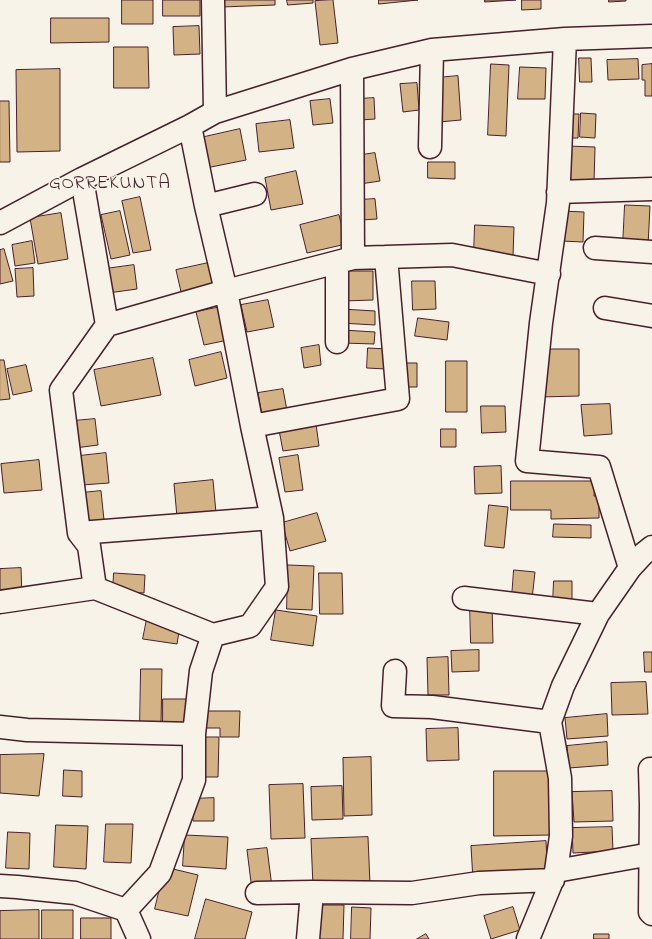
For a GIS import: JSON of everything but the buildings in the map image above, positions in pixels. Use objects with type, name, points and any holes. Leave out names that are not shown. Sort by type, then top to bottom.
[{"type":"street","points":[[213,0],[215,112]]},
{"type":"street","points":[[0,223],[82,179],[190,126],[215,112],[352,69],[432,50],[565,39],[652,36]]},
{"type":"street","points":[[565,39],[558,192],[549,274],[541,323],[527,461],[600,467],[630,568]]},
{"type":"street","points":[[430,147],[432,50]]},
{"type":"street","points":[[337,342],[345,261],[352,69]]},
{"type":"street","points":[[0,602],[95,588],[213,635],[250,626],[277,586],[272,518],[252,426],[226,291],[206,206],[190,126]]},
{"type":"street","points":[[82,179],[108,325]]},
{"type":"street","points":[[558,192],[652,189]]},
{"type":"street","points":[[206,206],[255,194]]},
{"type":"street","points":[[595,248],[652,252]]},
{"type":"street","points":[[95,588],[90,546],[79,533],[61,390],[108,325],[226,291],[345,261],[386,257],[452,255],[549,274]]},
{"type":"street","points":[[252,426],[398,399],[386,257]]},
{"type":"street","points":[[605,308],[652,316]]},
{"type":"street","points":[[79,533],[272,518]]},
{"type":"street","points":[[528,939],[555,875],[562,836],[560,778],[550,722],[563,686],[598,614],[630,568],[652,547]]},
{"type":"street","points":[[464,598],[598,614]]},
{"type":"street","points":[[126,910],[160,873],[194,780],[194,734],[201,671],[213,635]]},
{"type":"street","points":[[395,671],[393,706],[432,707],[550,722]]},
{"type":"street","points":[[0,727],[27,730],[194,734]]},
{"type":"street","points":[[652,769],[650,769],[652,805],[650,912],[652,914]]},
{"type":"street","points":[[257,893],[412,893],[479,883],[555,875],[651,854]]},
{"type":"street","points":[[0,886],[17,886],[75,893],[126,910],[139,939]]},
{"type":"street","points":[[308,939],[312,892]]},
{"type":"district","name":"GORREKUNTA","points":[[110,185]]}]
